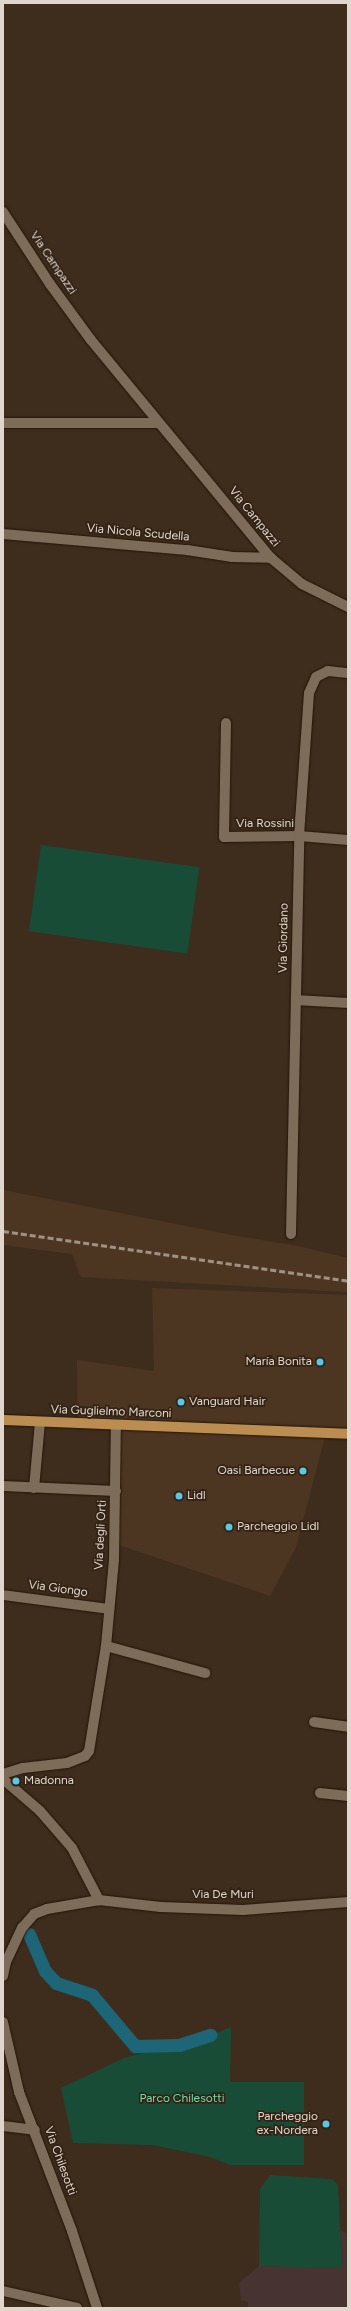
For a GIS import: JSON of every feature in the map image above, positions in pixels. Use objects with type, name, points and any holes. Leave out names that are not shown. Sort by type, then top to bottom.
[{"type":"main road","name":"Via Guglielmo Marconi","points":[[3,1420],[348,1434]]},
{"type":"street","name":"Via Campazzi","points":[[3,212],[73,315],[157,422],[245,524],[271,558],[302,584],[348,607]]},
{"type":"street","points":[[3,423],[157,422]]},
{"type":"street","name":"Via Nicola Scudella","points":[[3,534],[187,550],[232,557],[271,558]]},
{"type":"street","name":"Via Giordano","points":[[291,1234],[299,836],[309,693],[316,677],[328,671],[348,673]]},
{"type":"street","name":"Via Rossini","points":[[226,723],[224,837],[299,836],[348,840]]},
{"type":"street","points":[[296,1000],[348,1003]]},
{"type":"street","name":"Via Guglielmo Marconi","points":[[34,1488],[40,1422]]},
{"type":"street","name":"Via degli Orti","points":[[3,1774],[23,1768],[67,1763],[86,1756],[89,1751],[106,1646],[114,1560],[116,1425]]},
{"type":"street","points":[[3,1486],[116,1491]]},
{"type":"street","name":"Via Giongo","points":[[3,1595],[109,1609]]},
{"type":"street","points":[[106,1646],[205,1673]]},
{"type":"street","points":[[314,1722],[348,1727]]},
{"type":"street","points":[[3,1779],[40,1811],[72,1848],[99,1900],[47,1909],[34,1914],[22,1928],[6,1962],[3,1976]]},
{"type":"street","points":[[320,1793],[348,1796]]},
{"type":"street","name":"Via De Muri","points":[[99,1900],[161,1907],[243,1910],[348,1902]]},
{"type":"street","name":"Via Chilesotti","points":[[3,2022],[19,2092],[35,2130],[97,2308]]},
{"type":"street","points":[[3,2126],[35,2130]]},
{"type":"street","points":[[3,2291],[77,2308]]},
{"type":"shaded area","points":[[3,1190],[237,1236],[298,1246],[348,1258],[348,1292],[81,1277],[72,1254],[3,1245]]},
{"type":"shaded area","points":[[152,1288],[348,1295],[348,1434],[326,1433],[296,1547],[270,1596],[119,1545],[116,1425],[78,1424],[77,1360],[154,1371]]},
{"type":"shaded area","points":[[340,2231],[348,2233],[348,2308],[248,2308],[248,2302],[241,2300],[239,2283],[259,2266],[342,2267]]},
{"type":"green space","points":[[41,845],[199,867],[187,953],[29,931]]},
{"type":"green space","name":"Parco Chilesotti","points":[[231,2027],[230,2082],[304,2082],[304,2165],[230,2165],[210,2157],[153,2145],[73,2143],[61,2088],[124,2058],[152,2050],[179,2048]]},
{"type":"green space","points":[[270,2175],[332,2179],[338,2185],[342,2268],[259,2266],[260,2189]]},
{"type":"waterway","points":[[29,1934],[45,1971],[56,1983],[92,1995],[135,2046],[179,2045],[210,2035]]},
{"type":"railway","points":[[3,1231],[348,1281]]},
{"type":"place","name":"María Bonita","points":[[320,1362]]},
{"type":"place","name":"Vanguard Hair","points":[[181,1402]]},
{"type":"place","name":"Oasi Barbecue","points":[[303,1471]]},
{"type":"place","name":"Lidl","points":[[179,1496]]},
{"type":"place","name":"Parcheggio Lidl","points":[[229,1527]]},
{"type":"place","name":"Madonna","points":[[16,1781]]},
{"type":"place","name":"Parcheggio ex-Nordera","points":[[326,2124]]}]
